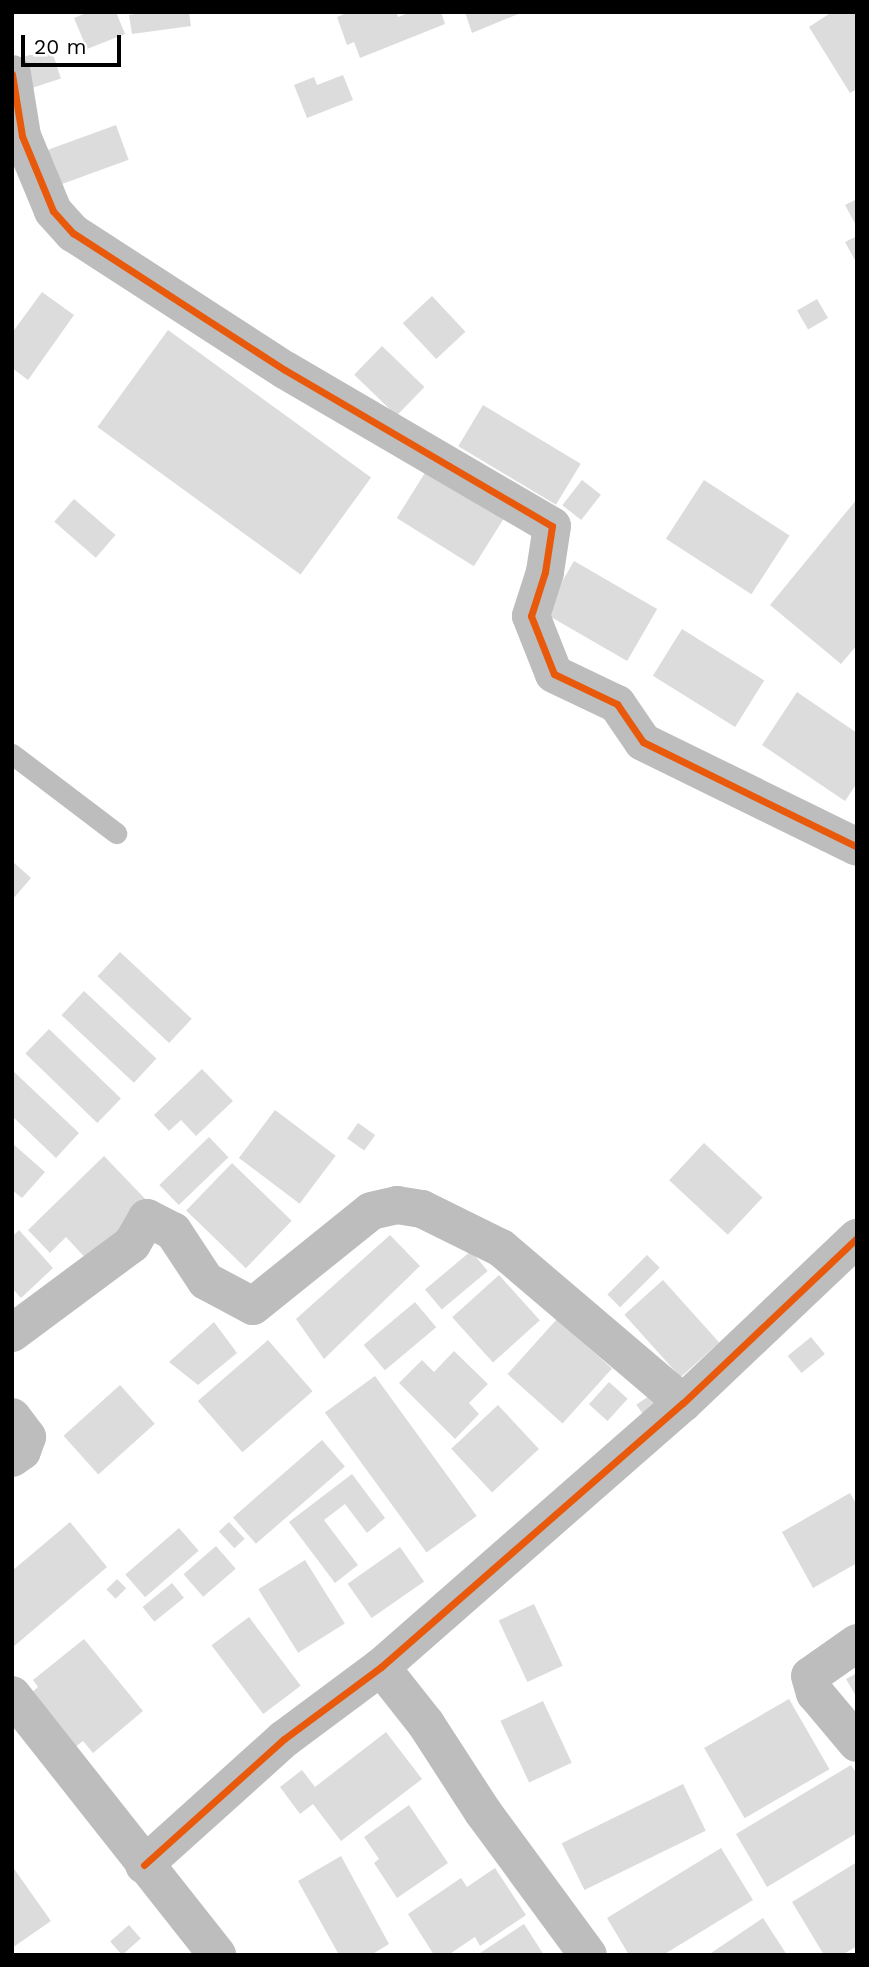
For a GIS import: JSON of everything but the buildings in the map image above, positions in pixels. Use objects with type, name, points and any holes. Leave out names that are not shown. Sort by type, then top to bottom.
[{"type":"street","points":[[12,74],[22,136],[53,211],[73,233],[285,370],[552,526],[545,572],[531,616],[554,674],[617,704],[643,742],[857,847]]},
{"type":"street","points":[[12,1333],[132,1244],[147,1218],[173,1231],[205,1281],[253,1306],[371,1211],[397,1205],[422,1209],[500,1248],[684,1403]]},
{"type":"street","points":[[144,1865],[284,1739],[381,1667],[684,1403],[857,1238]]},
{"type":"street","points":[[12,1417],[27,1437],[22,1451],[12,1458]]},
{"type":"street","points":[[857,1643],[810,1676],[815,1693],[857,1743]]},
{"type":"street","points":[[381,1667],[426,1724],[483,1812],[588,1955]]},
{"type":"street","points":[[12,1695],[217,1955]]},
{"type":"lane","points":[[12,754],[116,833]]},
{"type":"cycle path","points":[[12,74],[22,136],[53,211],[73,233],[285,370],[552,526],[545,572],[531,616],[554,674],[617,704],[643,742],[857,847]]},
{"type":"cycle path","points":[[144,1865],[284,1739],[381,1667],[683,1403],[857,1238]]}]
